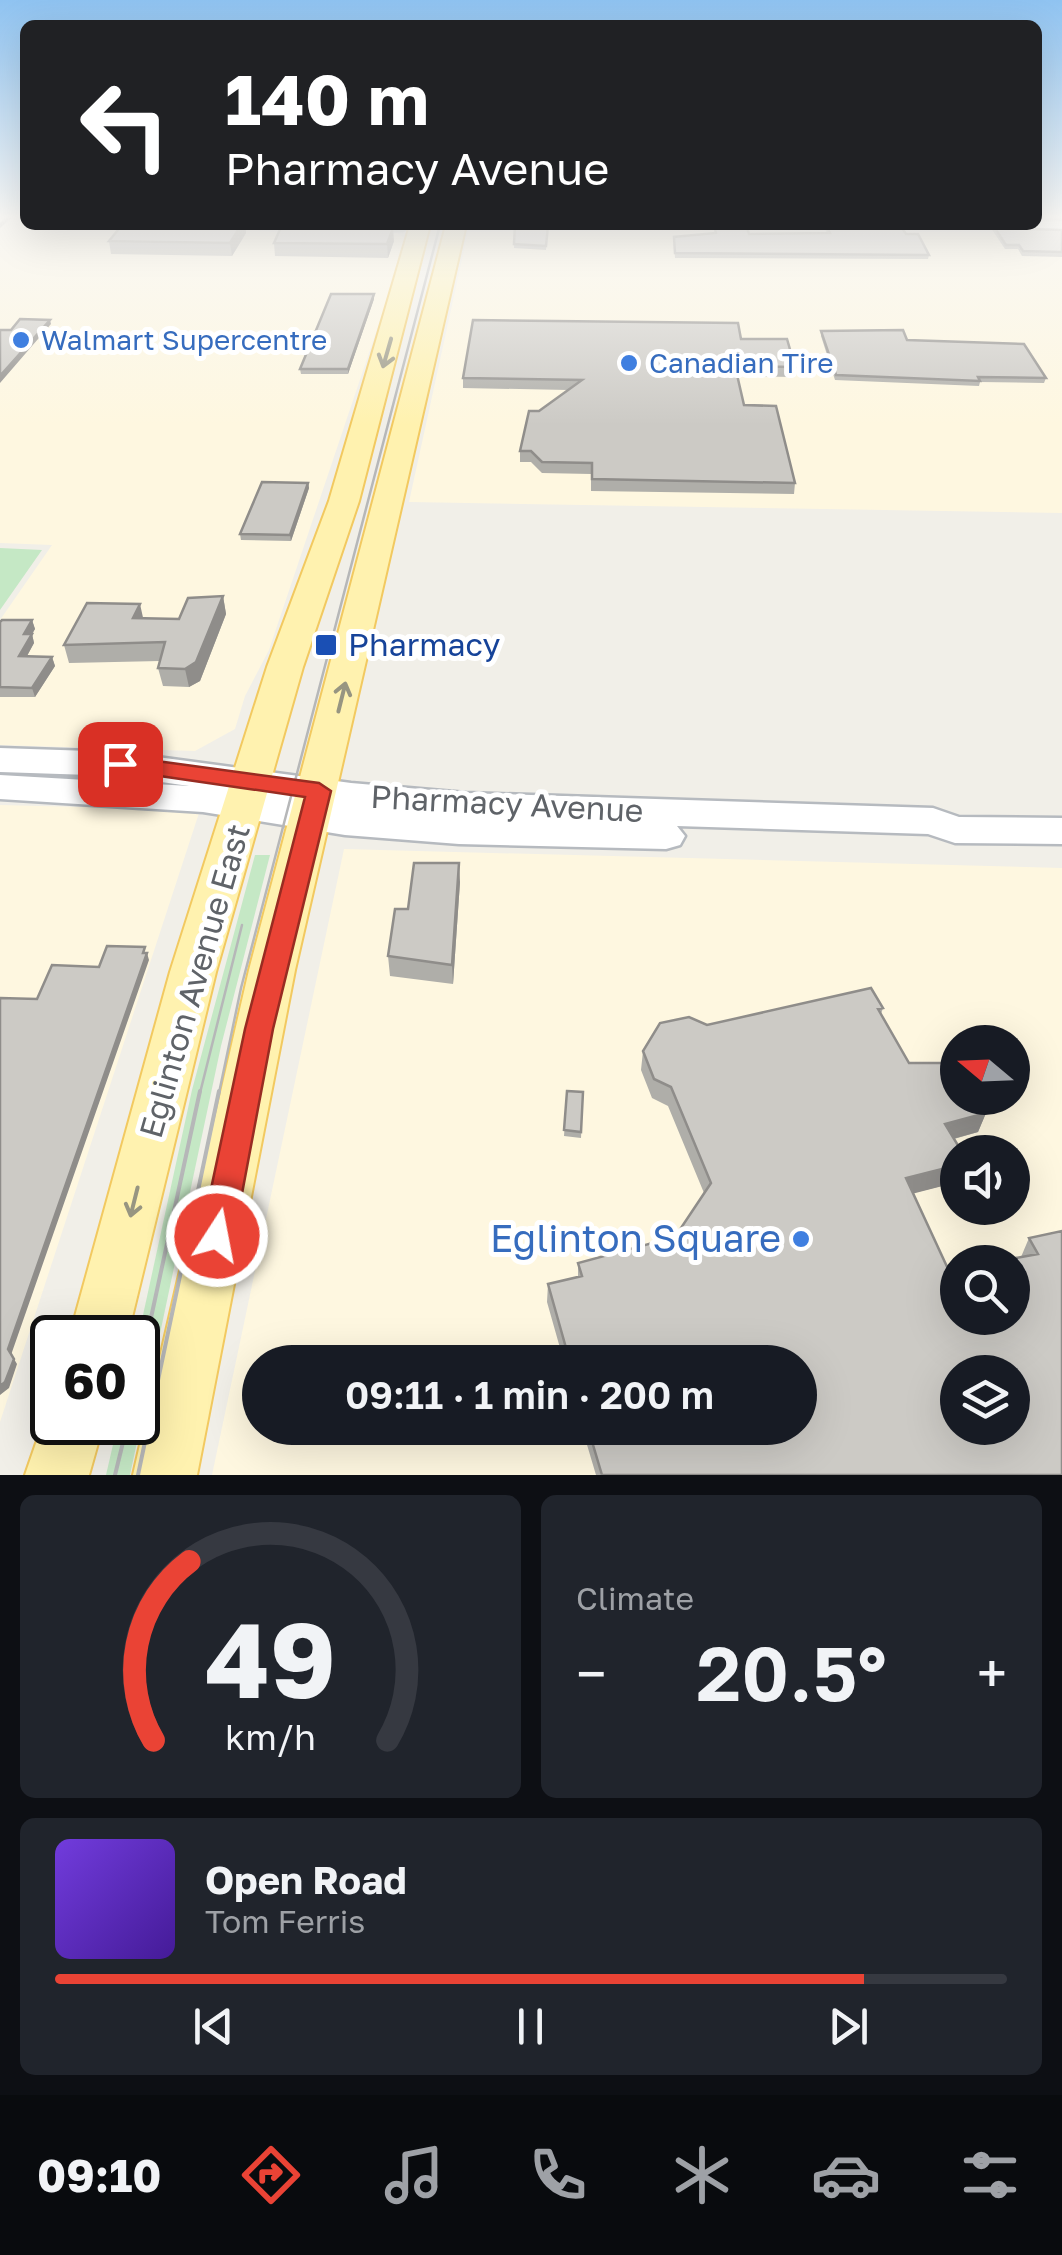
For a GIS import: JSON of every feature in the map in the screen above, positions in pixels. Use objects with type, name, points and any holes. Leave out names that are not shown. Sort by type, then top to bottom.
[{"type":"main road","name":"Eglinton Avenue East","points":[[104,1315],[194,972],[284,667],[344,501],[403,287]]},
{"type":"main road","name":"Eglinton Avenue East","points":[[164,1475],[252,1058],[387,490],[440,287]]},
{"type":"main road","points":[[57,1475],[66,1445]]},
{"type":"street","name":"Pharmacy Avenue","points":[[0,760],[120,764],[247,793],[459,831],[938,837],[955,830],[1062,831]]},
{"type":"street","name":"Pharmacy Avenue","points":[[0,786],[203,798],[247,793]]},
{"type":"shaded area","points":[[0,287],[391,287],[269,650],[245,696],[235,729],[195,751],[0,745],[0,620],[52,545],[0,543]]},
{"type":"shaded area","points":[[456,287],[1062,287],[1062,513],[409,502]]},
{"type":"shaded area","points":[[0,805],[200,810],[35,1315],[30,1315],[30,1330],[0,1422]]},
{"type":"shaded area","points":[[344,849],[1062,868],[1062,1475],[212,1475]]},
{"type":"green space","points":[[0,548],[42,550],[0,610]]},
{"type":"green space","points":[[255,855],[270,855],[221,1046],[160,1334],[160,1315],[143,1315],[192,1090]]},
{"type":"green space","points":[[113,1445],[136,1445],[130,1475],[106,1475]]},
{"type":"building","points":[[331,294],[374,294],[348,369],[300,369]]},
{"type":"building","points":[[20,319],[50,320],[0,376],[0,330],[11,330]]},
{"type":"building","points":[[473,320],[738,323],[741,339],[787,339],[795,367],[735,366],[744,405],[776,406],[795,483],[592,479],[592,463],[542,462],[531,451],[520,451],[529,411],[539,411],[582,380],[463,378]]},
{"type":"building","points":[[903,330],[907,340],[1024,344],[1046,378],[978,377],[980,381],[836,375],[821,331]]},
{"type":"building","points":[[262,482],[308,483],[290,535],[240,534]]},
{"type":"building","points":[[223,596],[196,662],[185,669],[158,668],[165,642],[64,645],[87,603],[140,604],[133,618],[179,619],[188,598]]},
{"type":"building","points":[[2,620],[32,620],[24,634],[32,634],[19,656],[52,657],[32,688],[0,687]]},
{"type":"building","points":[[414,863],[459,863],[452,965],[388,956],[395,909],[408,909]]},
{"type":"building","points":[[107,946],[145,947],[143,953],[147,953],[8,1349],[14,1359],[0,1386],[0,998],[37,999],[52,965],[99,967]]},
{"type":"building","name":"Eglinton Square","points":[[871,988],[883,1008],[878,1009],[909,1063],[940,1063],[940,1115],[979,1115],[945,1124],[952,1135],[940,1135],[940,1170],[906,1178],[940,1252],[940,1335],[1030,1335],[1030,1255],[1038,1254],[1029,1238],[1062,1231],[1062,1475],[602,1475],[593,1445],[817,1445],[817,1345],[565,1345],[548,1284],[582,1276],[578,1263],[675,1237],[711,1183],[671,1087],[654,1079],[643,1051],[660,1023],[689,1017],[707,1025]]},
{"type":"building","points":[[567,1091],[583,1092],[581,1132],[564,1130]]},
{"type":"tram line","points":[[219,1093],[241,988],[424,287]]},
{"type":"tram line","points":[[200,1093],[242,925]]},
{"type":"tram line","points":[[152,1315],[200,1091]]},
{"type":"tram line","points":[[138,1475],[219,1091]]},
{"type":"tram line","points":[[115,1475],[122,1445]]},
{"type":"place","name":"Walmart Supercentre","points":[[21,340]]},
{"type":"place","name":"Canadian Tire","points":[[629,363]]},
{"type":"place","name":"Pharmacy","points":[[326,645]]},
{"type":"place","name":"Eglinton Square","points":[[801,1239]]},
{"type":"route","points":[[120,764],[319,791],[259,1029],[217,1236]]}]
